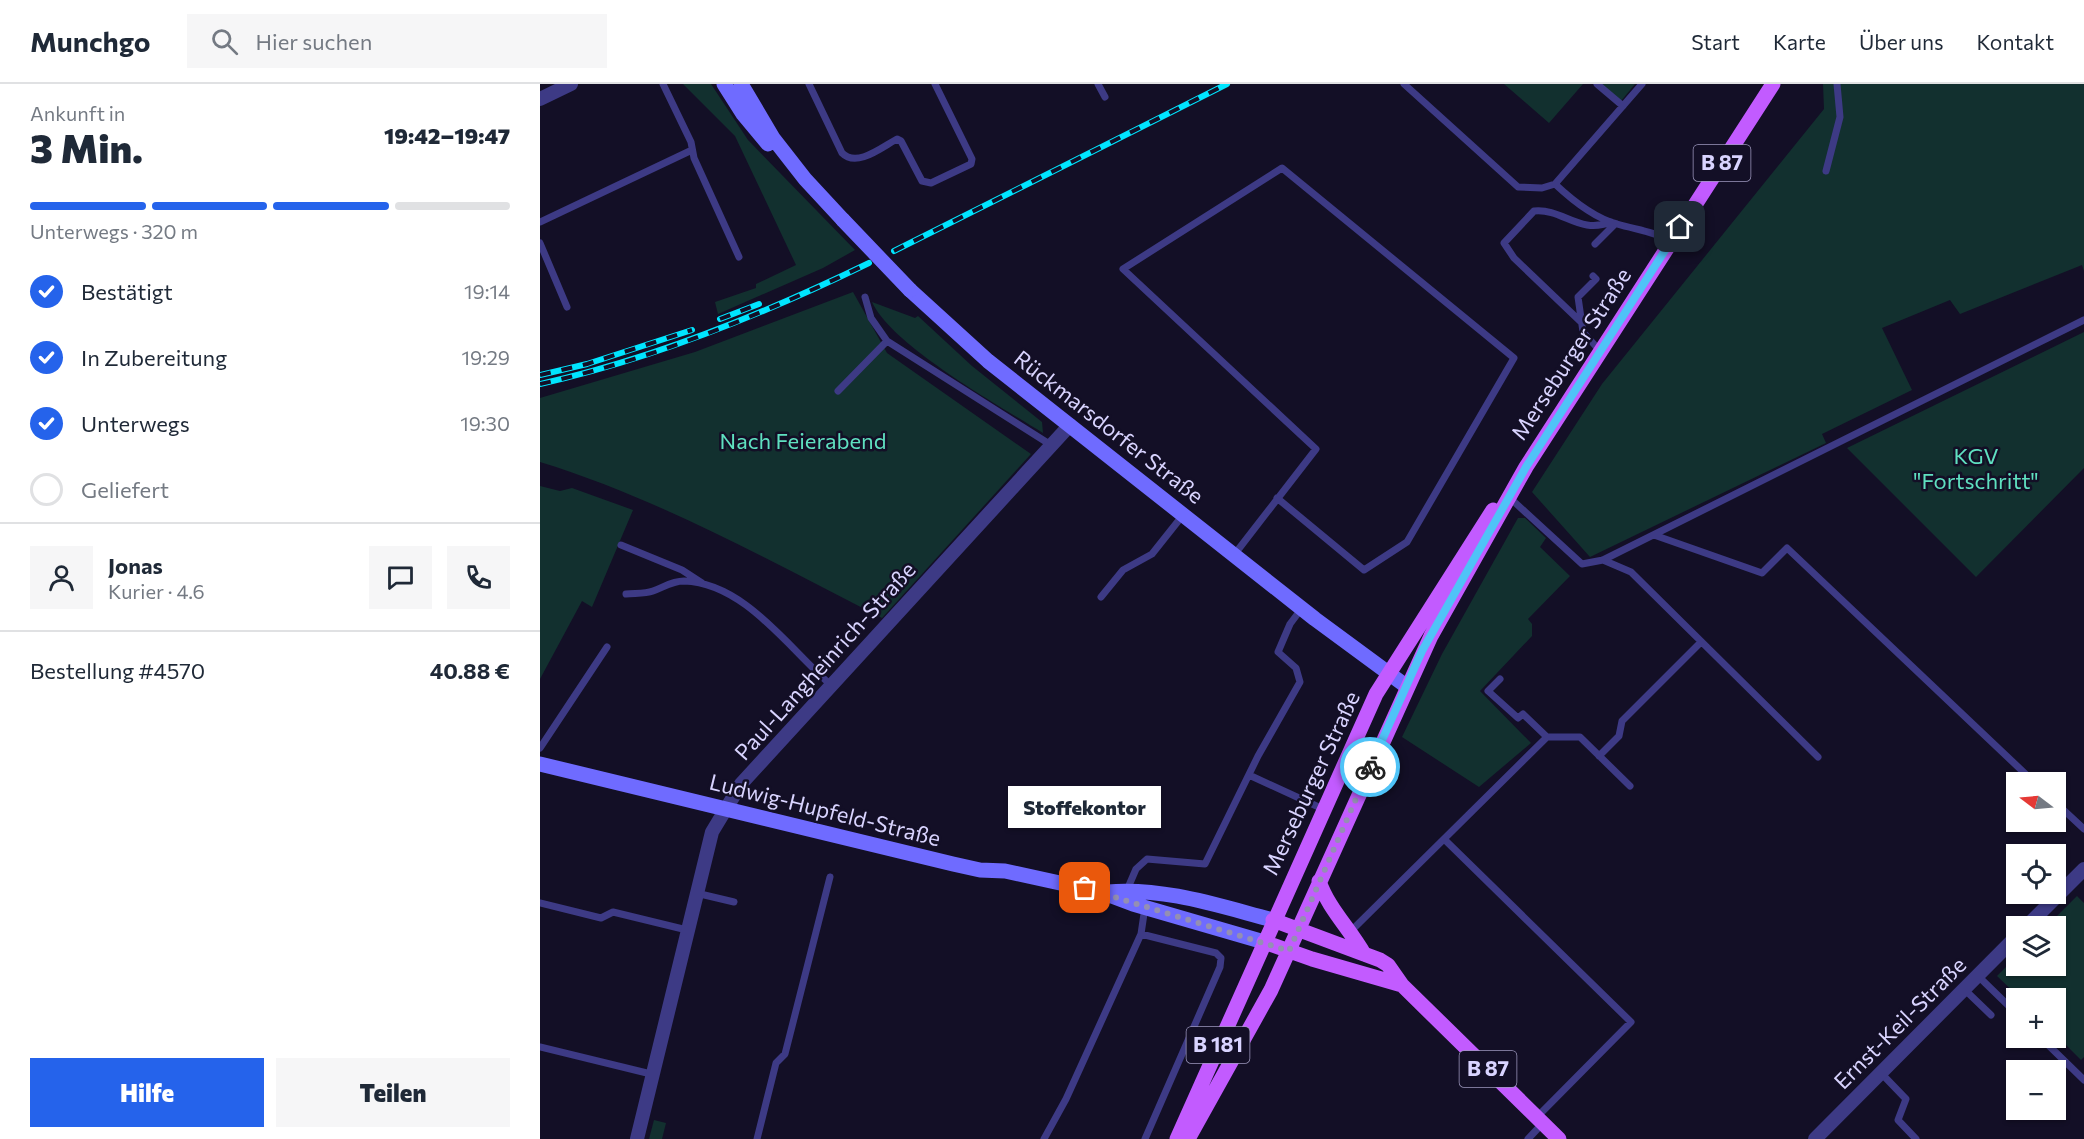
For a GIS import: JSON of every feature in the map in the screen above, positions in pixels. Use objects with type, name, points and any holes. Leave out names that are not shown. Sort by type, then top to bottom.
[{"type":"main road","name":"Rückmarsdorfer Straße","points":[[724,84],[763,138],[910,290],[988,361],[1302,608],[1406,686]]},
{"type":"main road","name":"Rückmarsdorfer Straße","points":[[741,84],[773,138],[805,179]]},
{"type":"main road","name":"Merseburger Straße","points":[[1177,1139],[1376,694],[1485,521],[1526,467],[1773,84]]},
{"type":"main road","name":"Merseburger Straße","points":[[1188,1139],[1264,1004],[1406,686],[1431,636],[1526,467]]},
{"type":"main road","name":"Ludwig-Hupfeld-Straße","points":[[540,764],[962,866],[980,870],[1005,871],[1101,892],[1264,942]]},
{"type":"main road","points":[[1319,881],[1325,898],[1351,931],[1364,954]]},
{"type":"main road","name":"Ludwig-Hupfeld-Straße","points":[[1101,892],[1127,890],[1157,892],[1273,920]]},
{"type":"main road","points":[[1273,920],[1364,954]]},
{"type":"main road","name":"B 87","points":[[1264,942],[1402,985]]},
{"type":"main road","name":"B 87","points":[[1364,954],[1388,965],[1402,985],[1559,1139]]},
{"type":"street","points":[[540,99],[570,84]]},
{"type":"street","name":"Paul-Langheinrich-Straße","points":[[637,1139],[651,1074],[712,832],[724,809],[741,784],[1070,425]]},
{"type":"street","points":[[2037,916],[2084,869]]},
{"type":"street","name":"Ernst-Keil-Straße","points":[[1815,1139],[2006,947]]},
{"type":"lane","points":[[663,84],[739,256]]},
{"type":"lane","points":[[809,84],[847,159],[857,160],[897,139],[902,141],[922,182],[931,183],[971,164],[972,159],[935,84]]},
{"type":"lane","points":[[1098,84],[1105,97]]},
{"type":"lane","points":[[1404,84],[1518,187],[1542,188],[1555,184],[1642,84]]},
{"type":"lane","points":[[1597,84],[1623,106]]},
{"type":"lane","points":[[1826,171],[1840,117],[1837,84]]},
{"type":"lane","points":[[540,222],[692,150]]},
{"type":"lane","points":[[1234,555],[1277,498],[1316,448],[1123,269],[1282,168],[1514,358],[1407,542],[1364,570],[1277,498]]},
{"type":"lane","points":[[1555,184],[1579,205],[1613,223],[1648,230],[1670,241]]},
{"type":"lane","points":[[1600,351],[1583,328],[1514,258],[1504,243],[1534,211],[1547,212],[1593,227],[1613,223]]},
{"type":"lane","points":[[1596,244],[1613,223]]},
{"type":"lane","points":[[540,243],[567,307]]},
{"type":"lane","points":[[1583,328],[1578,297],[1596,279],[1593,276]]},
{"type":"lane","points":[[865,297],[871,318],[887,341],[1051,445]]},
{"type":"lane","points":[[1510,498],[1582,564],[1603,560],[2084,320]]},
{"type":"lane","points":[[838,391],[887,341]]},
{"type":"lane","points":[[1101,597],[1123,570],[1152,554],[1183,515]]},
{"type":"lane","points":[[1654,535],[1762,573],[1787,548],[2024,772]]},
{"type":"lane","points":[[621,545],[682,570],[704,585],[744,603],[831,685]]},
{"type":"lane","points":[[1603,560],[1630,572],[1818,757]]},
{"type":"lane","points":[[626,594],[652,592],[683,581],[704,585]]},
{"type":"lane","points":[[1127,890],[1136,869],[1147,859],[1205,864],[1300,682],[1296,668],[1278,652],[1290,624],[1302,608]]},
{"type":"lane","points":[[1599,756],[1619,736],[1622,721],[1701,642]]},
{"type":"lane","points":[[540,748],[607,647]]},
{"type":"lane","points":[[1500,679],[1488,691],[1518,718],[1523,714],[1547,737],[1580,737],[1630,786]]},
{"type":"lane","points":[[1351,931],[1547,737]]},
{"type":"lane","points":[[1249,776],[1323,809]]},
{"type":"lane","points":[[2066,812],[2084,829]]},
{"type":"lane","points":[[1444,838],[1631,1022],[1540,1120],[1528,1139]]},
{"type":"lane","points":[[757,1139],[776,1062],[785,1054],[830,877]]},
{"type":"lane","points":[[696,893],[734,902]]},
{"type":"lane","points":[[540,903],[601,918],[613,912],[687,930]]},
{"type":"lane","points":[[1044,1139],[1066,1100],[1141,934],[1145,907]]},
{"type":"lane","points":[[1141,934],[1216,953],[1221,958],[1221,967],[1145,1139]]},
{"type":"lane","points":[[1977,975],[2006,1003]]},
{"type":"lane","points":[[1964,988],[1991,1015]]},
{"type":"lane","points":[[540,1047],[651,1074]]},
{"type":"lane","points":[[2051,1048],[2084,1080]]},
{"type":"lane","points":[[1881,1072],[1906,1099],[1898,1120],[1916,1139]]},
{"type":"green space","points":[[683,84],[711,84],[748,140],[855,250],[823,268],[718,314],[715,302],[756,288],[756,284],[796,265],[735,136]]},
{"type":"green space","points":[[1504,84],[1583,84],[1549,123]]},
{"type":"green space","points":[[1602,84],[1635,84],[1621,101]]},
{"type":"green space","points":[[1823,84],[2084,84],[2084,271],[2082,265],[1960,314],[1950,300],[1882,328],[1912,390],[1822,434],[1826,443],[1590,557],[1532,492],[1602,384],[1824,109]]},
{"type":"green space","name":"Nach Feierabend","points":[[853,292],[887,353],[1031,454],[882,618],[714,532],[628,494],[540,462],[540,398],[695,352]]},
{"type":"green space","points":[[872,302],[915,318],[918,316],[972,366],[1042,422],[1043,433],[924,356],[883,319]]},
{"type":"green space","name":"KGV \"Fortschritt\"","points":[[2084,332],[2084,468],[1976,577],[1847,448]]},
{"type":"green space","points":[[540,486],[560,491],[572,488],[633,510],[592,607],[582,601],[540,679]]},
{"type":"green space","points":[[1518,518],[1525,518],[1546,538],[1540,547],[1570,576],[1528,619],[1532,624],[1532,636],[1480,691],[1531,743],[1479,787],[1402,737],[1442,654]]},
{"type":"green space","points":[[2077,896],[2084,903],[2084,1057],[2081,1060],[2066,1045],[2066,988],[2010,988],[1997,976],[2006,967],[2006,976],[2066,976],[2066,916],[2057,916]]},
{"type":"green space","points":[[654,1120],[666,1123],[662,1139],[649,1139]]},
{"type":"railway","points":[[894,251],[1227,84]]},
{"type":"railway","points":[[540,384],[625,362],[708,333],[789,300],[869,263]]},
{"type":"railway","points":[[720,319],[759,304]]},
{"type":"railway","points":[[540,375],[587,364],[692,330]]},
{"type":"way so far","points":[[1085,888],[1289,951],[1370,767]]},
{"type":"place","name":"Stoffekontor","points":[[1085,888]]},
{"type":"route","points":[[1370,767],[1422,651],[1526,467],[1680,227]]}]
